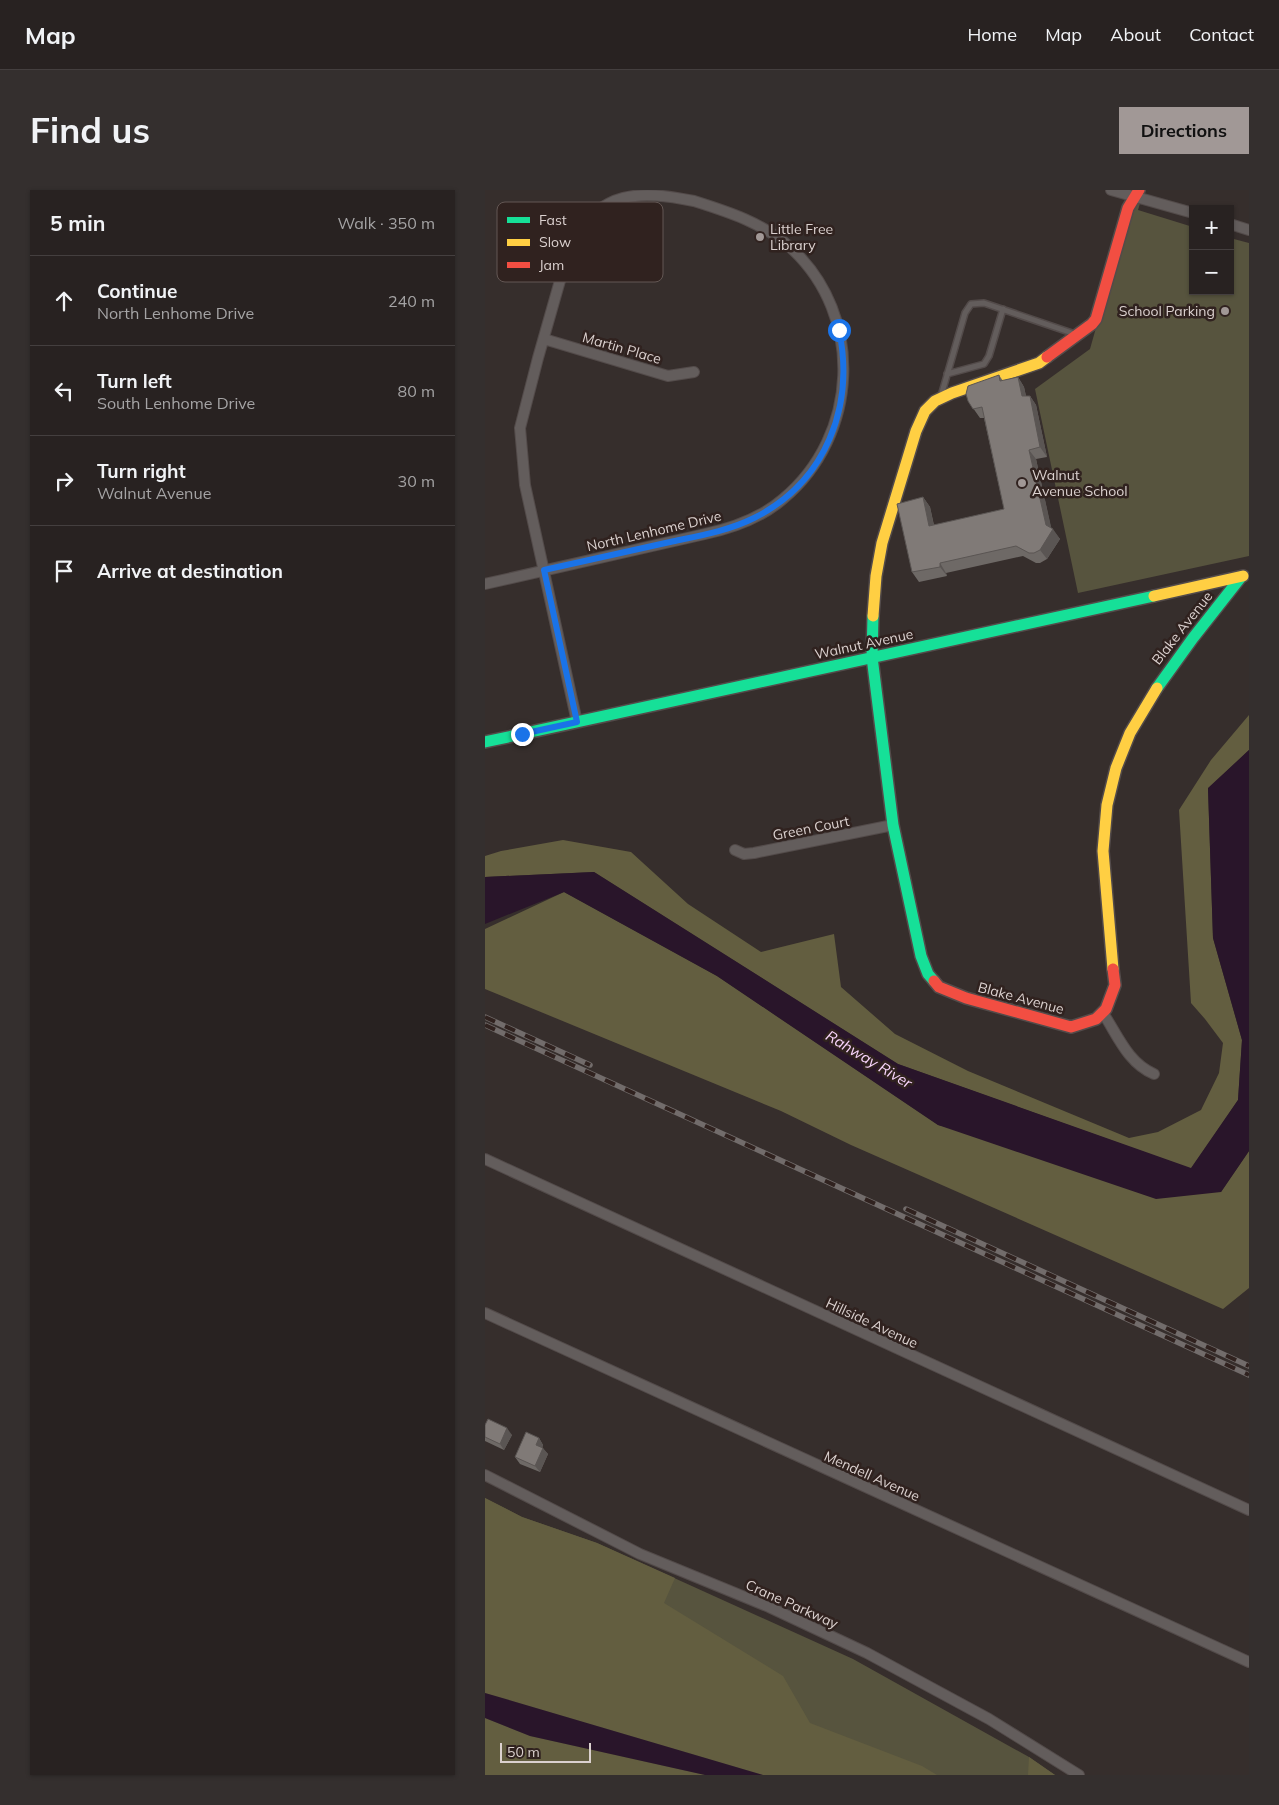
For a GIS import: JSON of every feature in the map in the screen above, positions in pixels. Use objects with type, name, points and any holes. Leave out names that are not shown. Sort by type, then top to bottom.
[{"type":"street","points":[[1111,190],[1137,193],[1189,212]]},
{"type":"street","name":"North Lenhome Drive","points":[[485,584],[721,531],[754,518],[783,500],[807,476],[826,447],[833,431],[844,381],[843,346],[831,304],[814,274],[792,249],[765,228],[689,194],[641,191],[615,198],[609,202]]},
{"type":"street","points":[[940,399],[1039,363],[1092,324],[1096,318],[1128,208],[1137,193]]},
{"type":"street","points":[[1234,225],[1249,230]]},
{"type":"street","name":"North Lenhome Drive","points":[[560,282],[520,428],[525,485],[577,722]]},
{"type":"street","name":"Martin Place","points":[[544,340],[668,376],[694,372]]},
{"type":"street","name":"Blake Avenue","points":[[940,399],[935,401],[925,411],[919,424],[882,543],[874,600],[873,657],[893,825],[921,956],[928,974],[939,986],[966,998],[1071,1027],[1085,1025],[1103,1013],[1113,998],[1115,985],[1103,845],[1106,810],[1115,772],[1129,732],[1150,696],[1170,666],[1245,576]]},
{"type":"street","name":"Walnut Avenue","points":[[485,742],[1245,576]]},
{"type":"street","name":"Green Court","points":[[735,850],[744,854],[754,853],[893,825]]},
{"type":"street","points":[[1103,1013],[1131,1059],[1143,1069],[1154,1074]]},
{"type":"street","name":"Hillside Avenue","points":[[485,1159],[1249,1510]]},
{"type":"street","name":"Mendell Avenue","points":[[485,1313],[1249,1662]]},
{"type":"street","name":"Crane Parkway","points":[[485,1475],[640,1554],[769,1607],[867,1653],[989,1719],[1079,1775]]},
{"type":"lane","points":[[940,399],[965,312],[971,304],[984,302],[1078,335]]},
{"type":"lane","points":[[947,374],[984,364],[989,356],[1003,309]]},
{"type":"shaded area","points":[[1135,190],[1144,190],[1138,210],[1189,226],[1189,295],[1234,295],[1234,239],[1249,243],[1249,556],[1078,593],[1035,389],[1090,349]]},
{"type":"shaded area","points":[[1249,715],[1249,750],[1208,789],[1213,938],[1242,1040],[1238,1100],[1191,1169],[898,1064],[594,872],[485,877],[485,856],[501,851],[563,840],[631,852],[688,904],[761,952],[834,934],[841,987],[895,1034],[968,1071],[1129,1138],[1158,1132],[1201,1110],[1219,1073],[1223,1043],[1191,1003],[1179,810],[1211,760]]},
{"type":"shaded area","points":[[564,892],[717,976],[938,1125],[1221,1192],[1249,1151],[1249,1288],[1223,1309],[851,1145],[781,1111],[485,989],[485,929]]},
{"type":"shaded area","points":[[485,1498],[522,1517],[597,1543],[853,1659],[1029,1757],[1055,1775],[485,1775]]},
{"type":"shaded area","points":[[485,1498],[522,1517],[597,1543],[675,1578],[664,1603],[783,1676],[810,1723],[922,1766],[937,1775],[763,1775],[485,1693]]},
{"type":"shaded area","points":[[485,1718],[530,1736],[705,1775],[485,1775]]},
{"type":"shaded area","points":[[1029,1757],[1055,1775],[1028,1775]]},
{"type":"water","name":"Rahway River","points":[[1249,750],[1249,1151],[1221,1192],[1156,1199],[938,1125],[717,976],[564,892],[485,924],[485,877],[594,872],[898,1064],[1191,1168],[1238,1100],[1242,1040],[1213,938],[1208,788]]},
{"type":"water","points":[[485,1693],[763,1775],[705,1775],[530,1736],[485,1718]]},
{"type":"building","name":"Walnut Avenue School","points":[[999,375],[1000,381],[1018,377],[1022,396],[1030,396],[1040,447],[1029,450],[1046,525],[1053,529],[1040,550],[1034,553],[1029,553],[1016,546],[940,563],[940,567],[912,572],[897,504],[923,497],[929,526],[1004,509],[982,407],[973,409],[966,394],[968,386]]},
{"type":"building","points":[[488,1419],[507,1428],[500,1444],[485,1437],[485,1425]]},
{"type":"building","points":[[526,1432],[539,1438],[536,1445],[543,1448],[535,1466],[515,1457]]},
{"type":"railway","points":[[485,1017],[590,1065]]},
{"type":"railway","points":[[485,1025],[1249,1375]]},
{"type":"railway","points":[[906,1209],[1249,1366]]},
{"type":"traffic: fast","points":[[1157,688],[1241,577]]},
{"type":"traffic: fast","points":[[485,742],[1154,596]]},
{"type":"traffic: fast","points":[[873,616],[872,657],[893,825],[921,956],[928,974],[934,981]]},
{"type":"traffic: slow","points":[[873,616],[876,576],[882,543],[916,431],[925,411],[935,401],[952,393],[1039,363],[1047,357]]},
{"type":"traffic: slow","points":[[1154,596],[1243,576]]},
{"type":"traffic: slow","points":[[1113,969],[1103,851],[1107,805],[1116,768],[1130,733],[1157,688]]},
{"type":"traffic: jam","points":[[1047,357],[1096,319],[1128,208],[1139,190]]},
{"type":"traffic: jam","points":[[934,981],[939,987],[966,998],[1071,1027],[1096,1019],[1106,1009],[1115,985],[1113,969]]},
{"type":"place","name":"Little Free Library","points":[[760,237]]},
{"type":"place","name":"School Parking","points":[[1225,311]]},
{"type":"place","name":"Walnut Avenue School","points":[[1022,483]]},
{"type":"route","points":[[522,734],[577,722],[544,570],[721,531],[754,518],[783,500],[807,476],[826,447],[833,431],[842,398],[844,381],[843,346],[839,330]]}]
